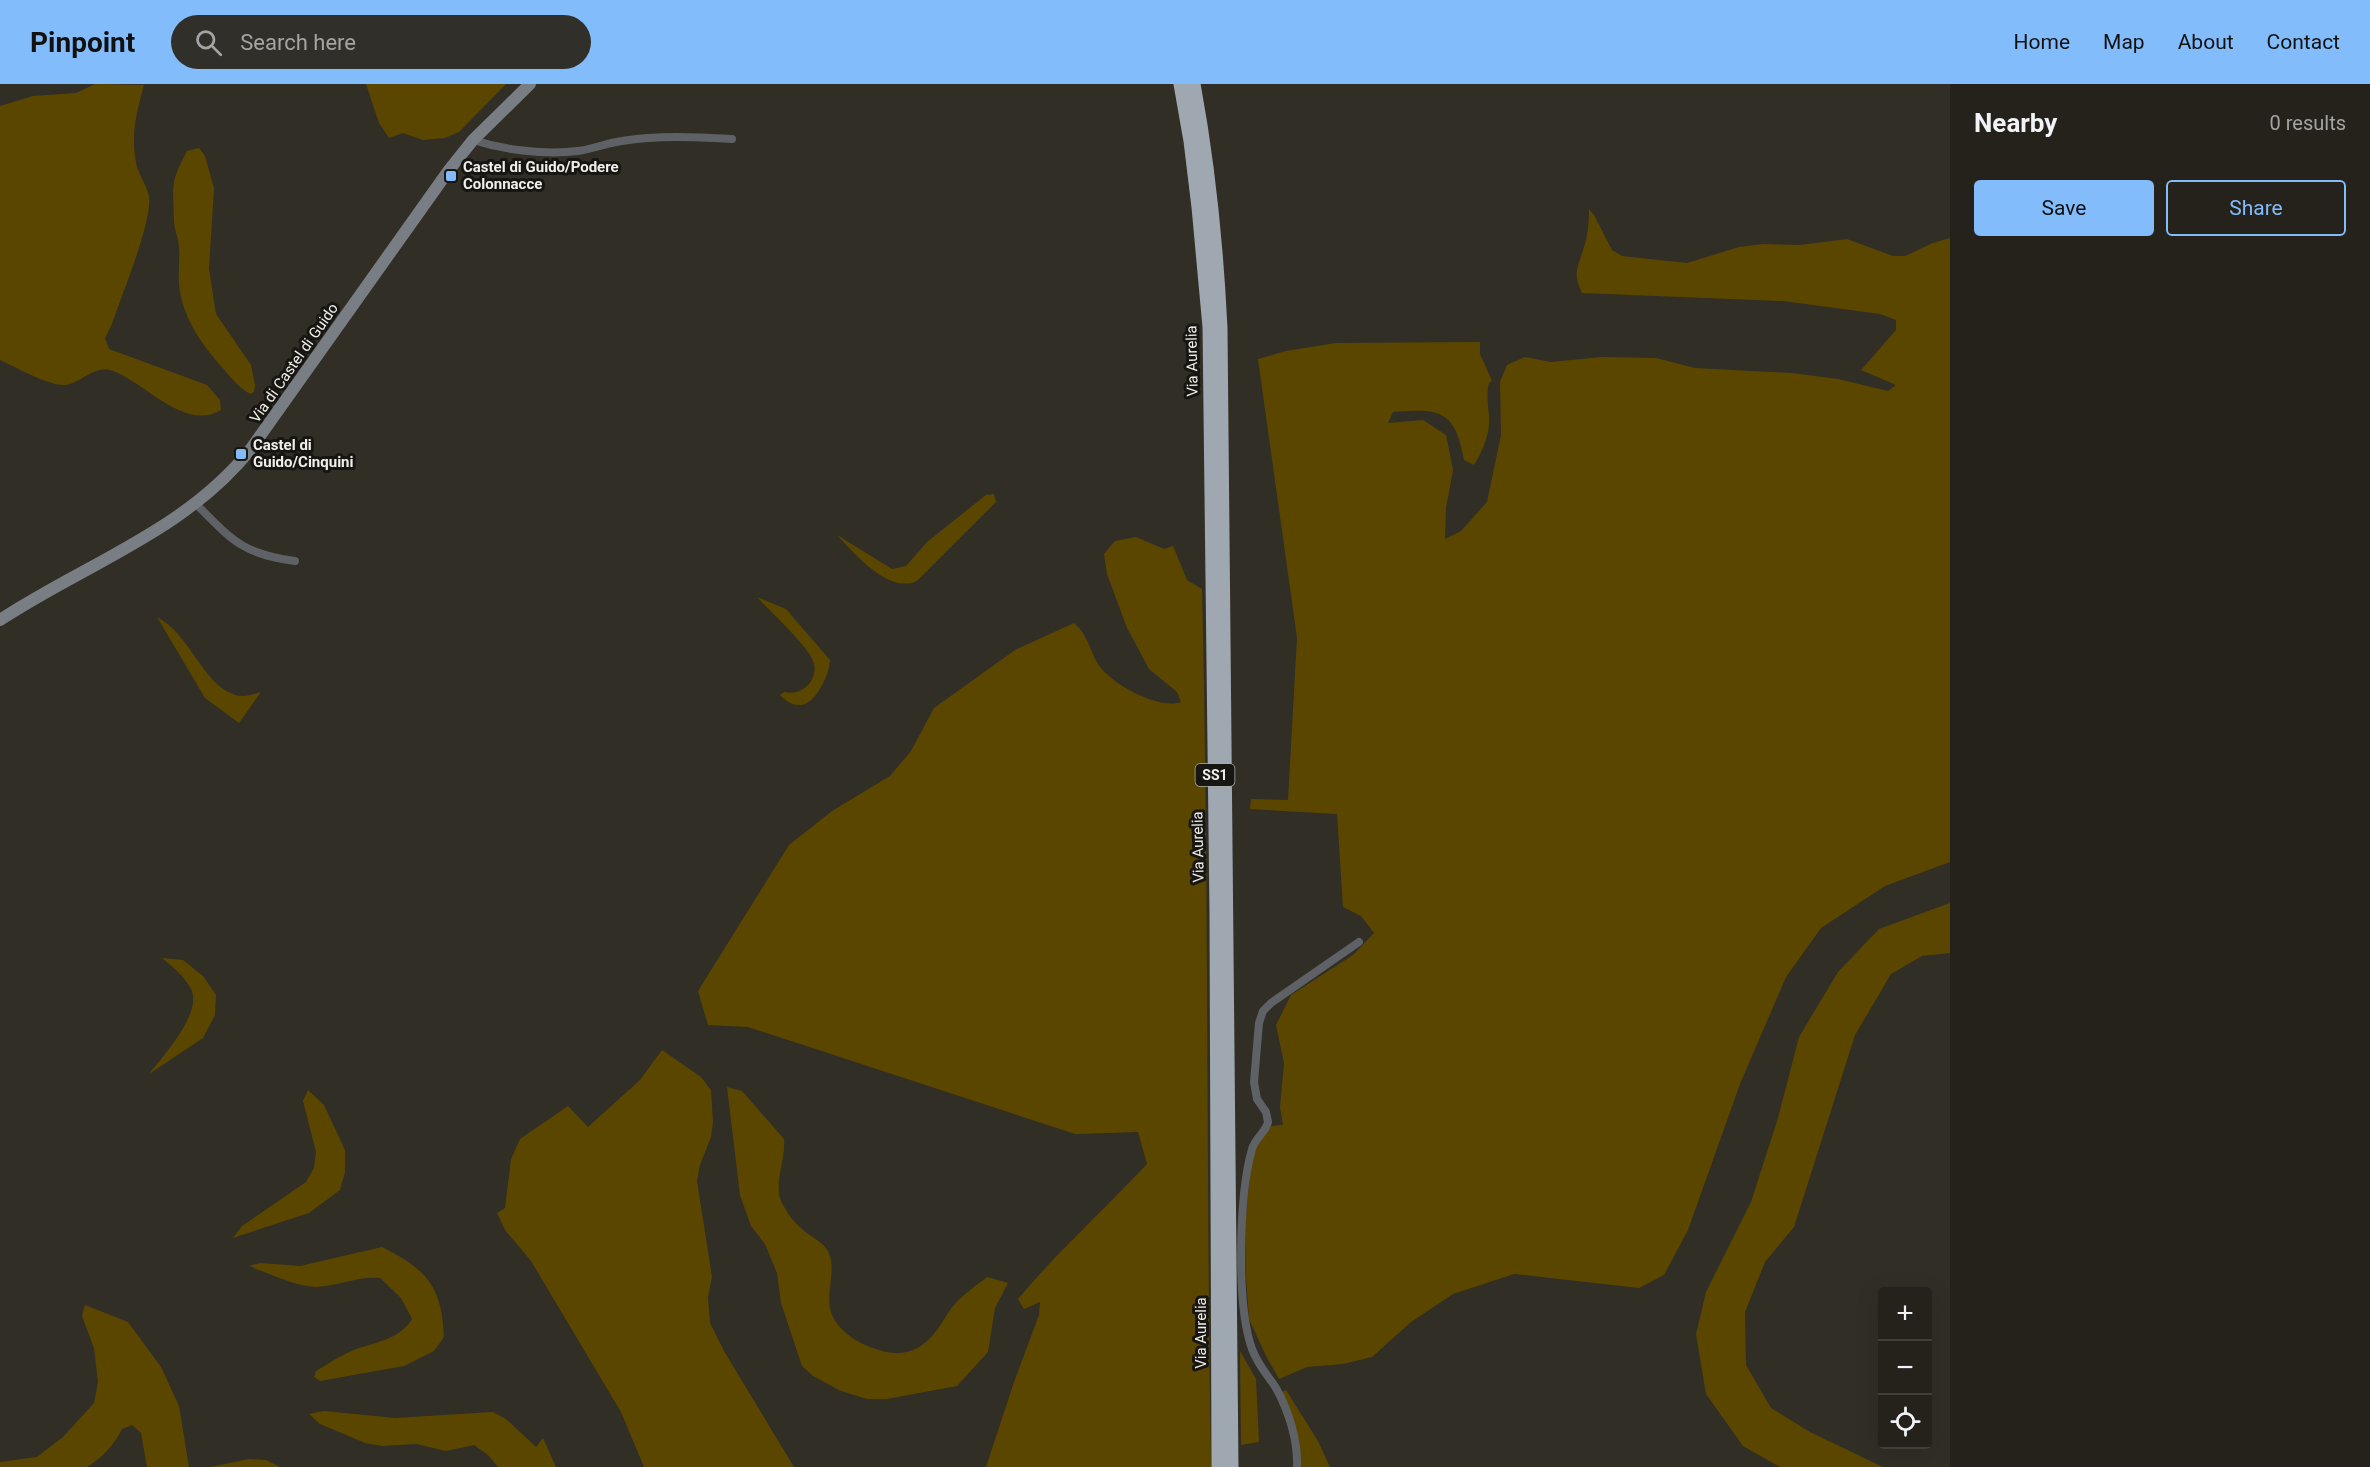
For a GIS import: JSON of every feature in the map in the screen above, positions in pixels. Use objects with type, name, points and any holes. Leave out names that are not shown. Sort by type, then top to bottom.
[{"type":"highway","name":"Via Aurelia","points":[[1181,84],[1197,185],[1210,327],[1217,914],[1219,1467]]},
{"type":"highway","name":"Via Aurelia","points":[[1193,84],[1208,182],[1218,273],[1220,328],[1231,1467]]},
{"type":"street","name":"Via di Castel di Guido","points":[[0,620],[156,530],[196,504],[218,486],[250,450],[449,170],[473,140],[530,84]]},
{"type":"street","points":[[473,140],[489,146],[519,150],[564,152],[579,151],[623,140],[685,137],[732,139]]},
{"type":"street","points":[[196,504],[243,548],[261,556],[295,561]]},
{"type":"street","points":[[1297,1467],[1298,1456],[1288,1414],[1275,1387],[1261,1369],[1250,1342],[1242,1276],[1244,1195],[1251,1151],[1253,1144],[1268,1122],[1255,1093],[1258,1026],[1263,1011],[1271,1003],[1359,942]]},
{"type":"shaded area","points":[[95,84],[144,85],[136,116],[134,145],[137,167],[149,196],[149,207],[129,278],[105,338],[109,349],[207,385],[220,400],[221,410],[207,415],[193,415],[179,410],[113,371],[100,370],[65,385],[32,376],[0,360],[0,106],[33,96],[76,93]]},
{"type":"shaded area","points":[[366,84],[506,84],[459,132],[445,138],[423,140],[403,133],[389,138],[379,123]]},
{"type":"shaded area","points":[[199,148],[205,156],[214,188],[209,269],[216,314],[251,365],[255,385],[254,392],[250,394],[234,381],[206,347],[188,318],[181,296],[179,244],[174,221],[174,184],[187,151]]},
{"type":"shaded area","points":[[1589,209],[1612,250],[1622,256],[1687,263],[1739,247],[1763,244],[1800,245],[1847,239],[1893,256],[1905,256],[1950,238],[1950,862],[1885,886],[1821,928],[1786,977],[1740,1084],[1688,1230],[1664,1275],[1639,1288],[1514,1274],[1453,1294],[1411,1322],[1372,1357],[1343,1364],[1307,1367],[1279,1379],[1249,1319],[1245,1226],[1255,1145],[1271,1126],[1283,1125],[1280,1107],[1284,1063],[1276,1025],[1291,995],[1353,955],[1374,933],[1361,916],[1343,907],[1337,814],[1250,809],[1251,799],[1288,800],[1297,638],[1258,359],[1286,351],[1336,343],[1480,342],[1480,354],[1492,381],[1489,383],[1487,394],[1488,430],[1484,446],[1474,465],[1464,460],[1456,431],[1443,416],[1423,411],[1393,412],[1388,423],[1423,420],[1446,435],[1453,470],[1446,508],[1445,539],[1461,531],[1487,502],[1501,435],[1500,382],[1507,365],[1525,357],[1551,362],[1602,357],[1656,358],[1695,368],[1792,373],[1838,379],[1888,391],[1896,385],[1861,370],[1896,330],[1896,320],[1880,314],[1783,301],[1582,293],[1577,280],[1577,270],[1586,238]]},
{"type":"shaded area","points":[[994,494],[996,502],[917,581],[906,584],[895,582],[873,570],[837,535],[892,569],[906,566],[927,542],[986,495]]},
{"type":"shaded area","points":[[1136,537],[1164,549],[1173,546],[1187,580],[1202,589],[1211,1467],[986,1467],[1039,1315],[1040,1302],[1024,1309],[1018,1299],[1147,1164],[1138,1132],[1075,1134],[748,1027],[708,1025],[698,991],[789,845],[832,811],[890,776],[911,751],[934,708],[1015,650],[1074,623],[1085,637],[1098,664],[1113,680],[1148,699],[1171,703],[1181,702],[1177,692],[1149,669],[1127,628],[1107,574],[1104,554],[1115,541]]},
{"type":"shaded area","points":[[757,597],[786,609],[830,660],[828,672],[821,687],[807,703],[795,705],[780,695],[784,692],[790,693],[804,689],[808,685],[814,672],[813,661],[796,637]]},
{"type":"shaded area","points":[[157,617],[178,635],[213,680],[223,689],[240,696],[261,692],[239,723],[205,698]]},
{"type":"shaded area","points":[[1950,903],[1950,953],[1922,956],[1891,974],[1855,1035],[1794,1227],[1765,1262],[1745,1312],[1746,1365],[1771,1408],[1810,1432],[1883,1467],[1780,1467],[1743,1446],[1706,1394],[1696,1334],[1706,1292],[1751,1202],[1778,1118],[1799,1037],[1838,972],[1879,929]]},
{"type":"shaded area","points":[[162,958],[183,960],[203,976],[216,995],[215,1015],[203,1038],[149,1074],[180,1034],[187,1022],[193,999],[191,989],[185,980]]},
{"type":"shaded area","points":[[662,1050],[701,1077],[711,1090],[713,1122],[711,1137],[700,1165],[697,1181],[712,1277],[708,1297],[710,1323],[724,1351],[794,1467],[644,1467],[621,1412],[531,1261],[505,1230],[497,1213],[505,1208],[511,1159],[520,1139],[568,1106],[588,1127],[640,1080]]},
{"type":"shaded area","points":[[727,1087],[742,1091],[784,1139],[779,1184],[780,1198],[795,1222],[827,1249],[832,1267],[830,1308],[838,1325],[850,1337],[886,1352],[913,1350],[929,1339],[960,1299],[987,1277],[1008,1283],[995,1308],[988,1352],[957,1386],[887,1399],[867,1399],[841,1391],[813,1376],[802,1366],[781,1303],[777,1273],[765,1244],[751,1226],[740,1195]]},
{"type":"shaded area","points":[[308,1090],[324,1105],[345,1150],[345,1172],[340,1190],[309,1213],[233,1238],[242,1226],[306,1182],[314,1168],[316,1152],[303,1101]]},
{"type":"shaded area","points":[[382,1247],[410,1263],[429,1281],[440,1305],[444,1337],[434,1351],[404,1366],[320,1381],[314,1377],[316,1371],[349,1352],[393,1336],[407,1326],[412,1319],[401,1298],[380,1278],[364,1278],[316,1287],[291,1282],[249,1266],[260,1263],[300,1266]]},
{"type":"shaded area","points":[[85,1305],[128,1322],[161,1367],[179,1406],[189,1467],[147,1467],[141,1433],[132,1425],[122,1429],[107,1451],[87,1467],[0,1467],[0,1462],[37,1457],[63,1437],[94,1403],[98,1382],[94,1348],[82,1316]]},
{"type":"shaded area","points":[[1240,1351],[1256,1379],[1259,1442],[1241,1445]]},
{"type":"shaded area","points":[[1286,1390],[1318,1441],[1330,1467],[1295,1467],[1292,1439],[1276,1395]]},
{"type":"shaded area","points":[[324,1411],[395,1418],[493,1412],[506,1419],[536,1447],[543,1438],[556,1467],[498,1467],[488,1455],[474,1445],[446,1451],[416,1444],[382,1446],[365,1443],[320,1424],[309,1414]]},
{"type":"shaded area","points":[[249,1459],[266,1460],[280,1467],[210,1467]]},
{"type":"place","name":"Castel di Guido/Podere Colonnacce","points":[[451,176]]},
{"type":"place","name":"Castel di Guido/Cinquini","points":[[241,454]]}]
